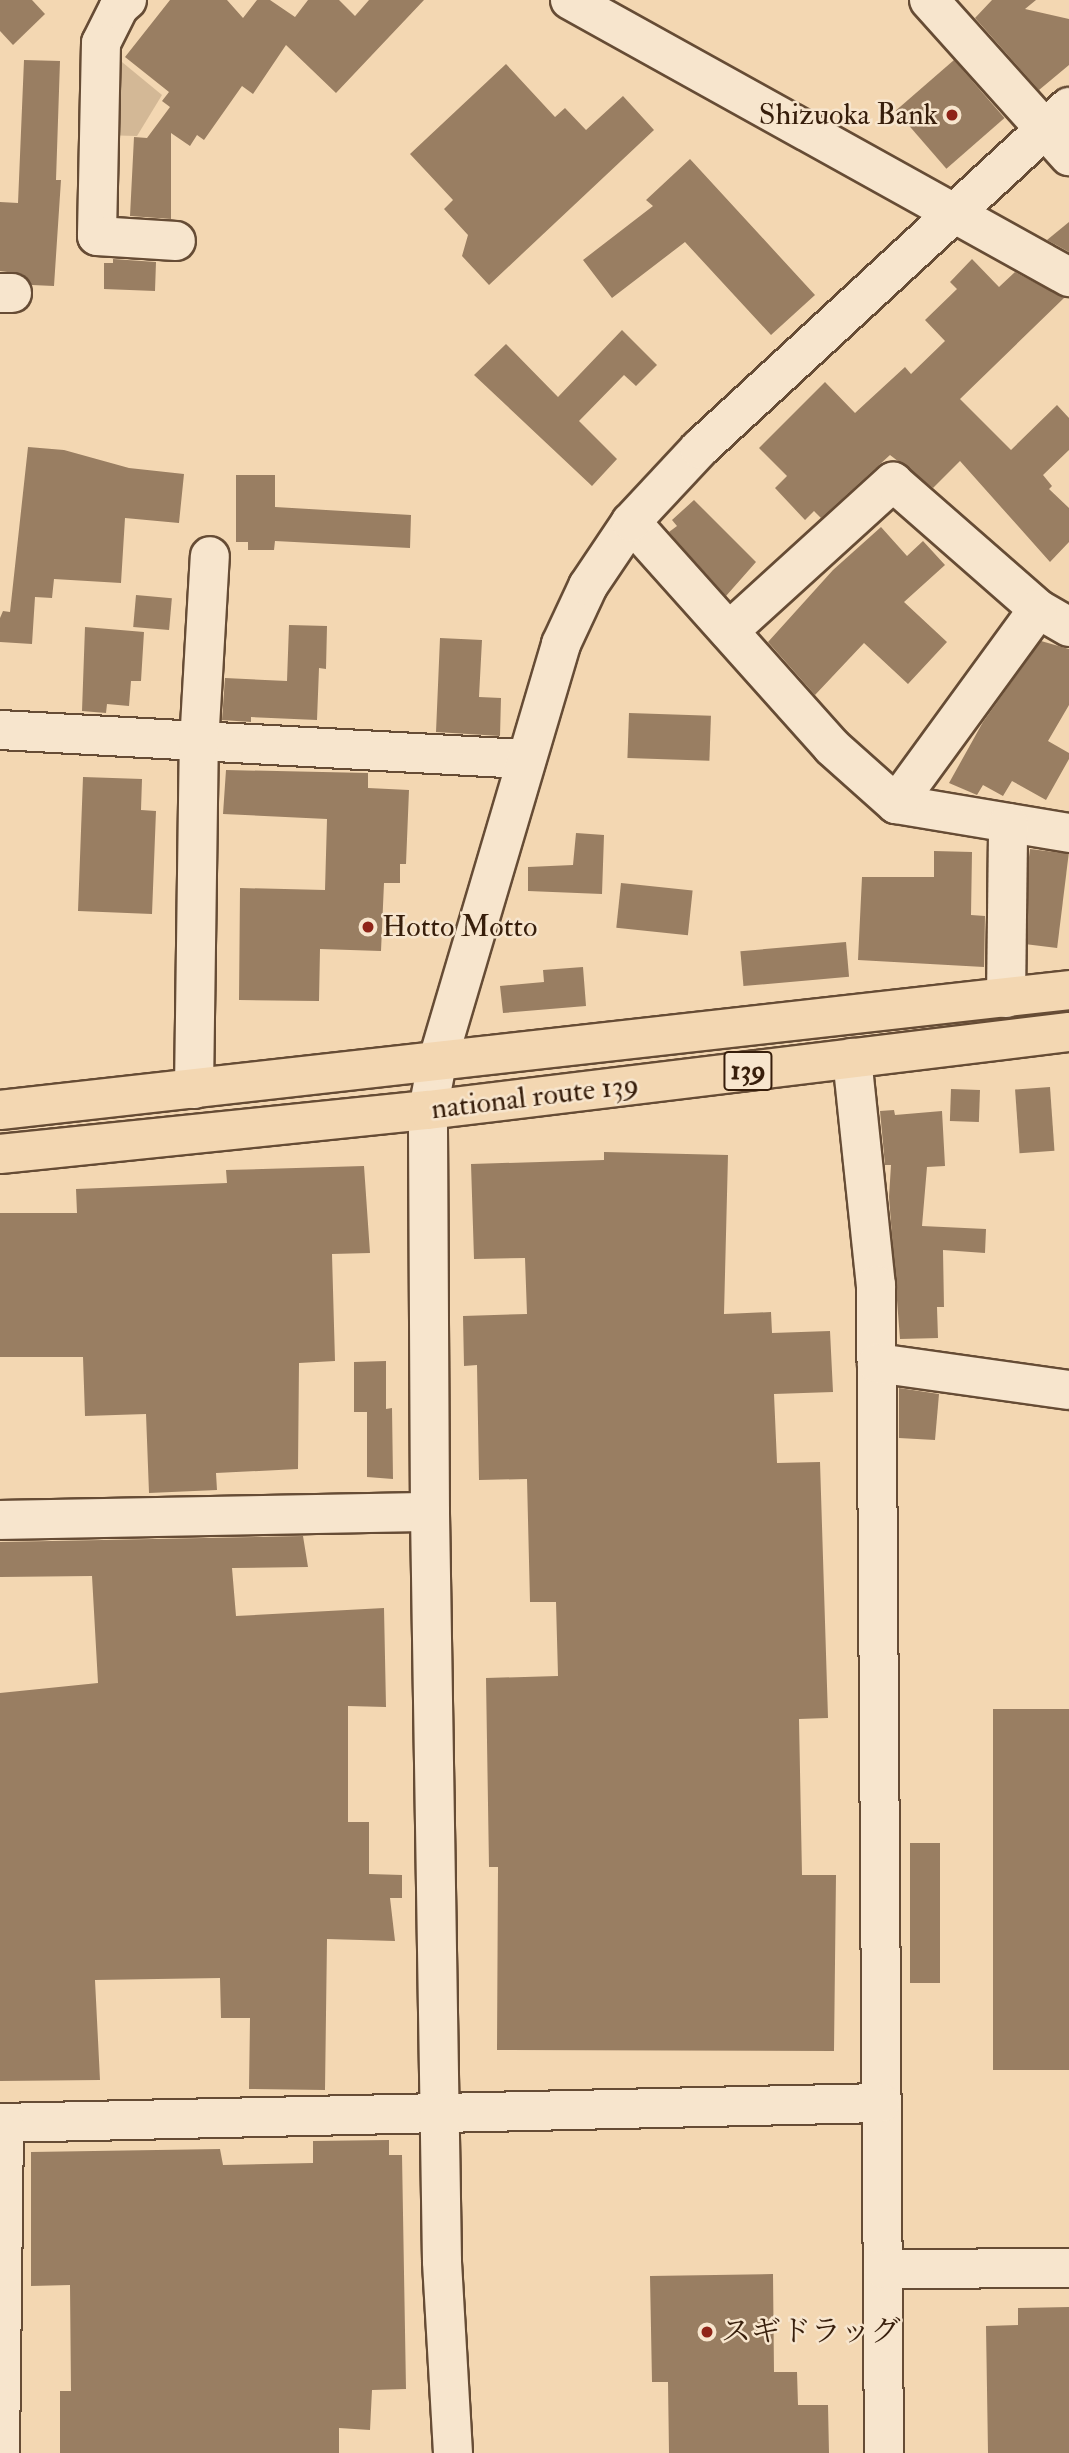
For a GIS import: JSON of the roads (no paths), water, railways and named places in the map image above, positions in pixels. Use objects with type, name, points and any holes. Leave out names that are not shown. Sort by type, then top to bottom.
[{"type":"highway","name":"national route 139","points":[[0,1110],[1069,990]]},
{"type":"highway","name":"national route 139","points":[[0,1154],[428,1111],[1069,1032]]},
{"type":"street","points":[[127,0],[119,7],[101,43],[97,236],[176,242]]},
{"type":"street","points":[[570,0],[1069,277]]},
{"type":"street","points":[[453,2453],[442,2261],[430,1512],[428,1111],[437,1063],[524,759],[561,644],[588,586],[631,522],[699,449],[952,214],[1061,131],[934,2]]},
{"type":"street","points":[[729,631],[893,482],[1053,618],[896,804]]},
{"type":"street","points":[[631,522],[832,747],[896,804],[1069,833]]},
{"type":"street","points":[[194,1089],[199,744],[210,556]]},
{"type":"street","points":[[0,730],[199,744],[524,759]]},
{"type":"street","points":[[1006,998],[1008,823]]},
{"type":"street","points":[[852,1058],[876,1285],[884,2453]]},
{"type":"street","points":[[877,1363],[1069,1390]]},
{"type":"street","points":[[0,1520],[430,1512]]},
{"type":"street","points":[[0,2453],[2,2123],[881,2104]]},
{"type":"street","points":[[884,2269],[1069,2269]]},
{"type":"place","name":"Shizuoka Bank","points":[[952,115]]},
{"type":"place","name":"Hotto Motto","points":[[368,927]]},
{"type":"place","name":"スギドラッグ","points":[[707,2332]]}]
